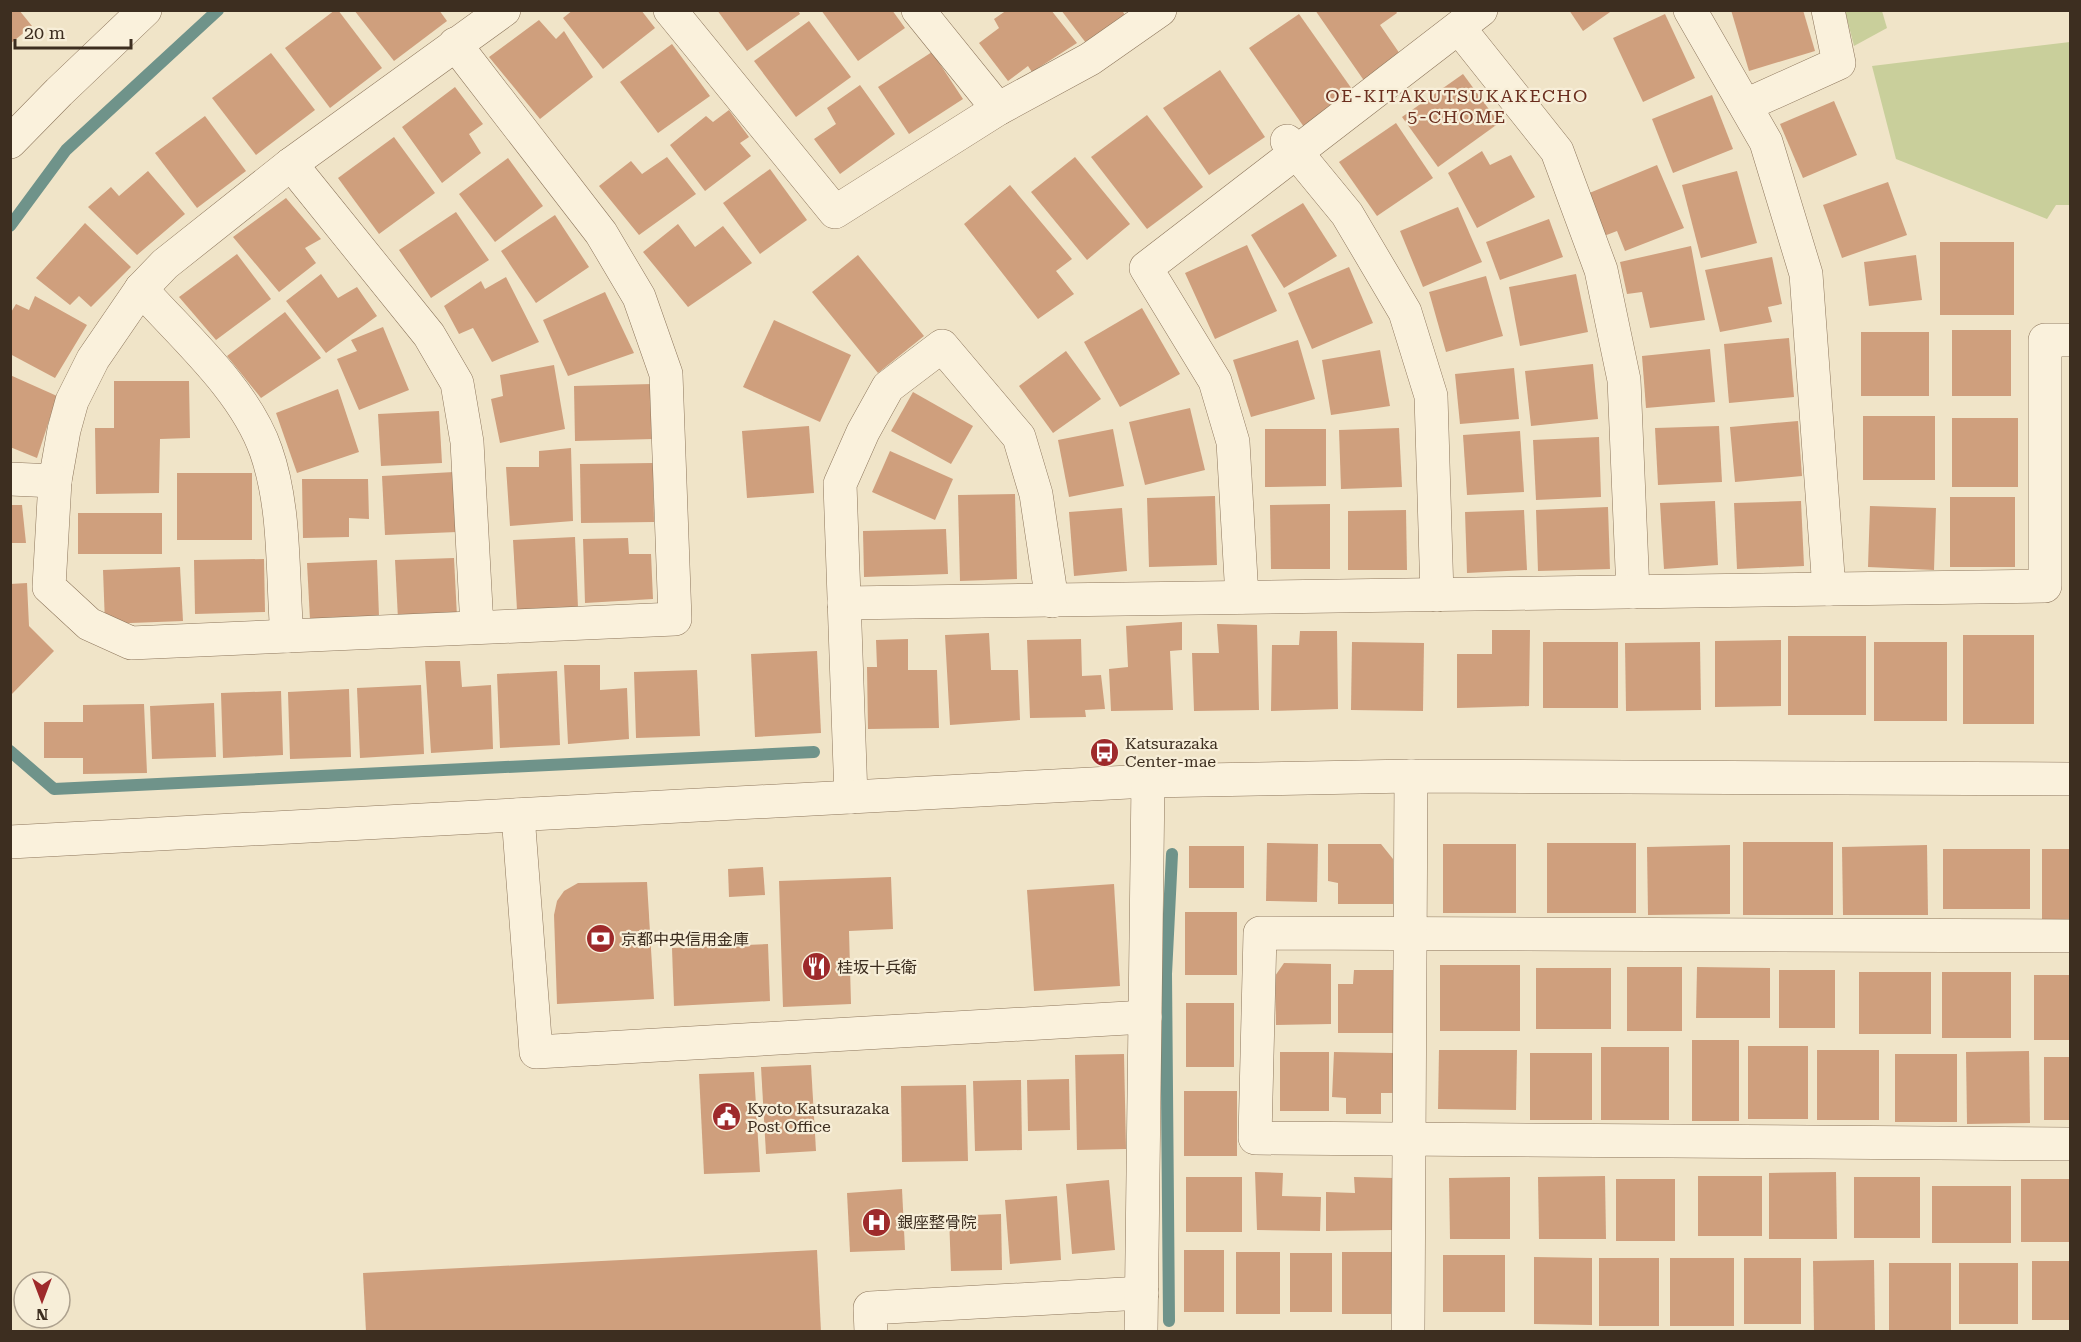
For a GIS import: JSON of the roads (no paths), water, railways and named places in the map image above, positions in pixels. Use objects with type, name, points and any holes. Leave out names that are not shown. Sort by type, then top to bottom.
[{"type":"street","points":[[10,142],[145,10]]},
{"type":"street","points":[[455,44],[606,243],[639,297],[666,374],[675,619],[131,643],[89,624],[49,587],[55,481],[64,430],[72,401],[93,359],[141,289],[165,264],[291,164],[455,44],[504,10]]},
{"type":"street","points":[[670,10],[835,212],[998,109],[1090,59],[1160,10]]},
{"type":"street","points":[[918,10],[998,109]]},
{"type":"street","points":[[1690,10],[1767,142],[1806,274],[1829,589]]},
{"type":"street","points":[[1746,105],[1839,63],[1828,10]]},
{"type":"street","points":[[1242,597],[1233,442],[1215,381],[1146,268],[1292,147],[1470,19],[1557,151],[1601,270],[1624,380],[1633,592]]},
{"type":"street","points":[[1292,147],[1347,214],[1405,312],[1431,396],[1437,595]]},
{"type":"street","points":[[291,164],[429,335],[457,383],[467,442],[477,627]]},
{"type":"street","points":[[141,289],[237,396],[265,449],[277,491],[287,636]]},
{"type":"street","points":[[844,603],[2045,586],[2045,340],[2070,340]]},
{"type":"street","points":[[851,797],[840,484],[862,432],[888,387],[942,346],[1019,436],[1036,494],[1052,601]]},
{"type":"street","points":[[10,479],[55,481]]},
{"type":"street","points":[[1408,1332],[1411,776]]},
{"type":"street","points":[[10,842],[1148,781],[1411,776],[2070,779]]},
{"type":"street","points":[[1141,1332],[1148,781]]},
{"type":"street","points":[[518,815],[536,1052],[1145,1017]]},
{"type":"street","points":[[2070,936],[1260,933],[1256,1138],[2070,1143]]},
{"type":"street","points":[[871,1332],[870,1308],[1142,1293]]},
{"type":"waterway","points":[[10,226],[66,150],[218,10]]},
{"type":"waterway","points":[[10,751],[54,789],[814,752]]},
{"type":"waterway","points":[[1169,1321],[1166,974],[1172,854]]},
{"type":"place","name":"Katsurazaka Center-mae","points":[[1104,752]]},
{"type":"place","name":"京都中央信用金庫","points":[[600,939]]},
{"type":"place","name":"桂坂十兵衛","points":[[816,967]]},
{"type":"place","name":"Kyoto Katsurazaka Post Office","points":[[726,1117]]},
{"type":"place","name":"銀座整骨院","points":[[876,1222]]},
{"type":"district","name":"OE-KITAKUTSUKAKECHO 5-CHOME","points":[[1457,106]]}]
